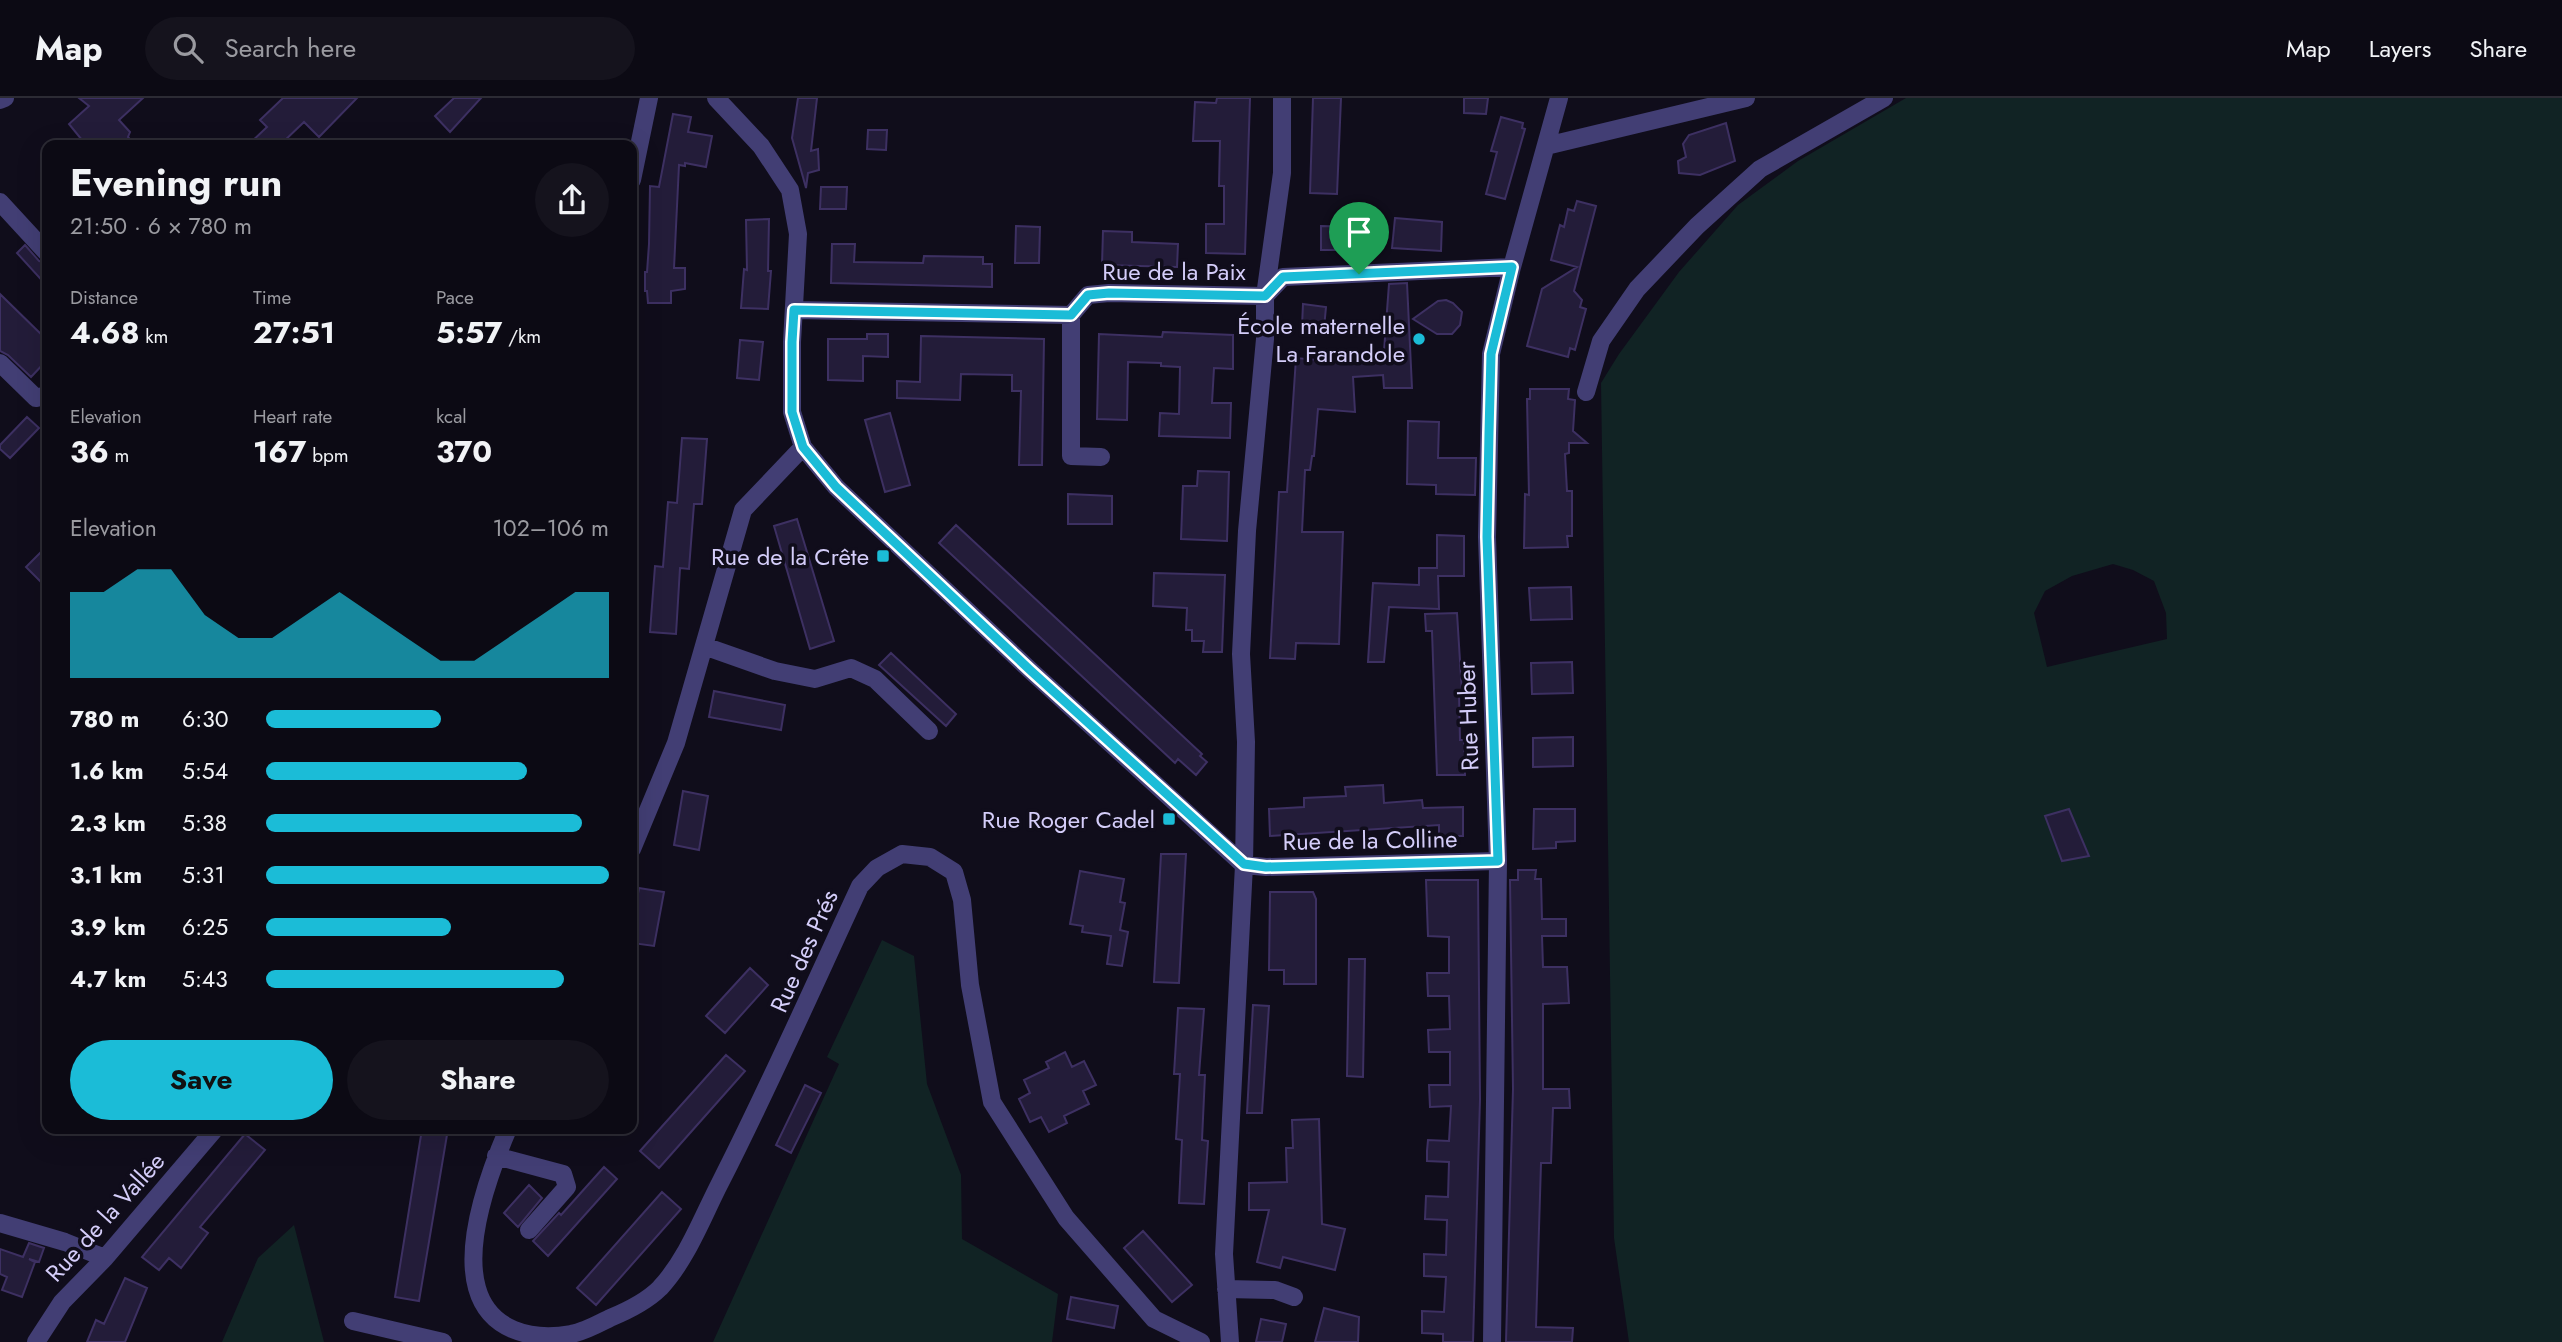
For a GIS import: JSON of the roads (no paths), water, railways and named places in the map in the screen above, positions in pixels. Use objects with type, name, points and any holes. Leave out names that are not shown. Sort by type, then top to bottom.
[{"type":"street","points":[[637,156],[649,98]]},
{"type":"street","points":[[716,98],[761,146],[790,190],[798,234],[792,342],[792,412],[803,447],[836,487],[1030,670],[1244,864]]},
{"type":"street","points":[[1230,1342],[1224,1254],[1244,864],[1246,742],[1241,654],[1247,531],[1265,339],[1265,296],[1282,173],[1282,98]]},
{"type":"street","name":"Rue Huber","points":[[1492,1342],[1498,861],[1487,537],[1491,354],[1559,98]]},
{"type":"street","points":[[1546,146],[1746,98]]},
{"type":"street","points":[[1586,392],[1601,341],[1637,289],[1697,226],[1760,169],[1884,98]]},
{"type":"street","points":[[0,202],[42,248]]},
{"type":"street","name":"Rue de la Paix","points":[[1071,315],[1088,295],[1109,293],[1265,296],[1283,277],[1512,267]]},
{"type":"street","points":[[794,310],[1071,315],[1071,456],[1101,457]]},
{"type":"street","points":[[0,363],[36,398],[42,396]]},
{"type":"street","points":[[637,837],[676,743],[743,510],[803,447]]},
{"type":"street","points":[[704,646],[775,671],[815,679],[851,668],[874,679],[929,731]]},
{"type":"street","name":"Rue des Prés","points":[[506,1134],[496,1156],[479,1215],[474,1259],[477,1287],[488,1311],[509,1328],[534,1337],[551,1339],[573,1334],[632,1309],[659,1289],[680,1262],[760,1106],[860,886],[877,868],[902,854],[930,857],[954,872],[962,900],[970,985],[992,1102],[1075,1228],[1154,1319],[1201,1342]]},
{"type":"street","name":"Rue de la Colline","points":[[1244,864],[1266,867],[1498,861]]},
{"type":"street","name":"Rue de la Vallée","points":[[36,1342],[62,1302],[104,1258],[211,1134]]},
{"type":"street","points":[[496,1156],[563,1174],[567,1187],[529,1230]]},
{"type":"street","points":[[0,1223],[65,1242],[104,1258]]},
{"type":"street","points":[[1226,1289],[1275,1290],[1294,1297]]},
{"type":"street","points":[[353,1321],[443,1342]]},
{"type":"place","name":"École maternelle La Farandole","points":[[1419,339]]},
{"type":"place","name":"Rue de la Crête","points":[[883,556]]},
{"type":"place","name":"Rue Roger Cadel","points":[[1169,819]]}]
